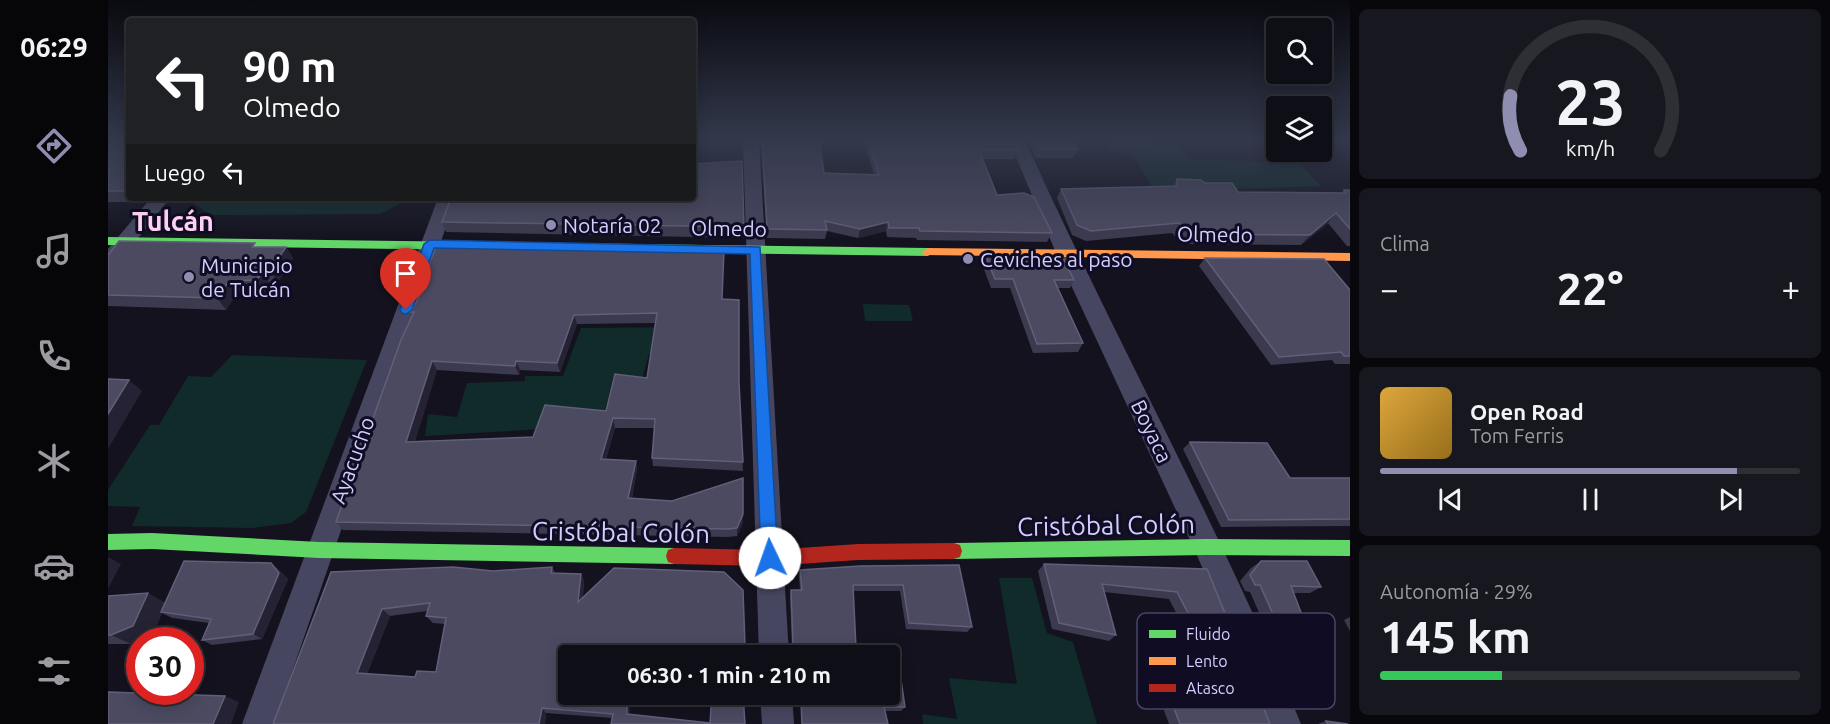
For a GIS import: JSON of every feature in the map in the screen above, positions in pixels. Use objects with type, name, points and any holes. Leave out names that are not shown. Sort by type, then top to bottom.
[{"type":"street","points":[[753,174],[774,645]]},
{"type":"street","name":"Boyaca","points":[[1032,174],[1066,253],[1207,547],[1236,613]]},
{"type":"street","points":[[108,262],[117,240],[158,201]]},
{"type":"street","name":"Ayacucho","points":[[258,724],[446,201]]},
{"type":"street","name":"Olmedo","points":[[117,240],[1350,257]]},
{"type":"street","name":"Cristóbal Colón","points":[[108,542],[152,541],[319,550],[770,558],[858,552],[1207,547],[1350,548]]},
{"type":"street","points":[[777,705],[778,724]]},
{"type":"street","name":"Boyaca","points":[[1278,709],[1285,724]]},
{"type":"green space","points":[[1144,174],[1309,174],[1321,186],[1203,190],[1194,186],[1151,185]]},
{"type":"green space","points":[[190,201],[405,201],[380,214],[211,215]]},
{"type":"green space","points":[[863,304],[909,305],[913,321],[865,321]]},
{"type":"green space","points":[[675,327],[673,353],[649,354],[642,379],[613,378],[604,414],[542,429],[425,436],[428,414],[457,417],[467,383],[525,381],[525,376],[563,376],[581,328]]},
{"type":"green space","points":[[232,355],[367,360],[306,512],[291,523],[252,528],[132,526],[140,507],[108,506],[108,490],[150,425],[159,425],[188,376],[211,377]]},
{"type":"green space","points":[[999,578],[1032,578],[1047,633],[1073,642],[1097,724],[923,724],[922,714],[957,719],[949,678],[1017,684]]},
{"type":"building","points":[[108,174],[126,174],[126,191],[108,191]]},
{"type":"building","points":[[696,174],[742,174],[744,227],[442,222],[450,201],[696,201]]},
{"type":"building","points":[[764,174],[989,174],[997,195],[1024,193],[1034,197],[1052,233],[920,231],[919,228],[889,228],[888,222],[860,229],[825,221],[827,230],[767,229]]},
{"type":"building","points":[[1177,179],[1201,180],[1205,183],[1232,183],[1238,192],[1346,193],[1344,190],[1350,190],[1350,229],[1336,213],[1310,235],[1190,234],[1179,223],[1091,231],[1077,225],[1061,189],[1177,186]]},
{"type":"building","name":"Municipio de Tulcán","points":[[119,241],[255,243],[252,247],[286,247],[270,271],[262,272],[257,280],[229,281],[217,298],[108,295],[108,255]]},
{"type":"building","points":[[436,247],[724,250],[722,299],[739,300],[739,382],[743,462],[652,458],[655,419],[613,418],[601,459],[636,461],[628,498],[672,501],[743,478],[743,514],[737,528],[336,522],[401,340],[414,312],[411,312],[423,289],[419,289]],"holes":[[[657,313],[647,378],[615,374],[606,411],[545,405],[533,437],[406,442],[432,361],[515,366],[516,361],[557,363],[574,315]]]},
{"type":"building","points":[[985,255],[1062,256],[1074,280],[1054,280],[1083,343],[1037,344],[1013,279],[995,279]]},
{"type":"building","points":[[1205,258],[1324,259],[1350,290],[1350,356],[1344,356],[1341,352],[1279,357]]},
{"type":"building","points":[[108,379],[129,380],[108,414]]},
{"type":"building","points":[[1190,442],[1267,443],[1290,478],[1350,478],[1350,519],[1229,520]]},
{"type":"building","points":[[184,561],[271,563],[279,573],[253,634],[204,640],[211,619],[161,612]]},
{"type":"building","points":[[1261,561],[1307,561],[1321,587],[1291,586],[1301,613],[1272,613],[1260,585],[1255,585],[1250,575]]},
{"type":"building","points":[[1044,564],[1207,569],[1225,613],[1188,613],[1177,592],[1102,584],[1116,635],[1059,623]]},
{"type":"building","points":[[959,565],[972,627],[909,623],[903,585],[853,585],[856,645],[793,644],[791,590],[802,590],[800,570],[860,566]]},
{"type":"building","points":[[453,567],[493,571],[552,567],[551,573],[581,574],[578,602],[614,568],[724,572],[743,590],[745,645],[558,645],[558,705],[627,705],[627,714],[710,723],[711,705],[744,705],[745,724],[611,724],[613,714],[542,708],[539,724],[273,724],[331,572]],"holes":[[[430,603],[426,616],[446,618],[436,672],[417,671],[415,677],[357,673],[382,609]]]},
{"type":"building","points":[[148,593],[133,626],[111,635],[108,635],[108,596]]},
{"type":"building","points":[[900,673],[905,707],[884,707],[888,724],[802,724],[801,705],[900,705]]},
{"type":"building","points":[[108,692],[126,693],[126,705],[204,705],[204,695],[225,696],[213,724],[108,724]]},
{"type":"building","points":[[1174,709],[1264,709],[1270,724],[1180,724]]},
{"type":"building","points":[[1326,721],[1348,724],[1328,724]]},
{"type":"traffic: fast","points":[[108,241],[928,252]]},
{"type":"traffic: fast","points":[[108,542],[152,541],[319,550],[674,556]]},
{"type":"traffic: fast","points":[[954,551],[1207,547],[1350,548]]},
{"type":"traffic: slow","points":[[928,252],[1350,257]]},
{"type":"traffic: jam","points":[[674,556],[770,558],[858,552],[954,551]]},
{"type":"place","name":"Notaría 02","points":[[551,225]]},
{"type":"place","name":"Ceviches al paso","points":[[968,259]]},
{"type":"place","name":"Municipio de Tulcán","points":[[189,277]]},
{"type":"district","name":"Tulcán","points":[[173,221]]},
{"type":"route","points":[[406,310],[430,244],[756,250],[770,558]]}]
